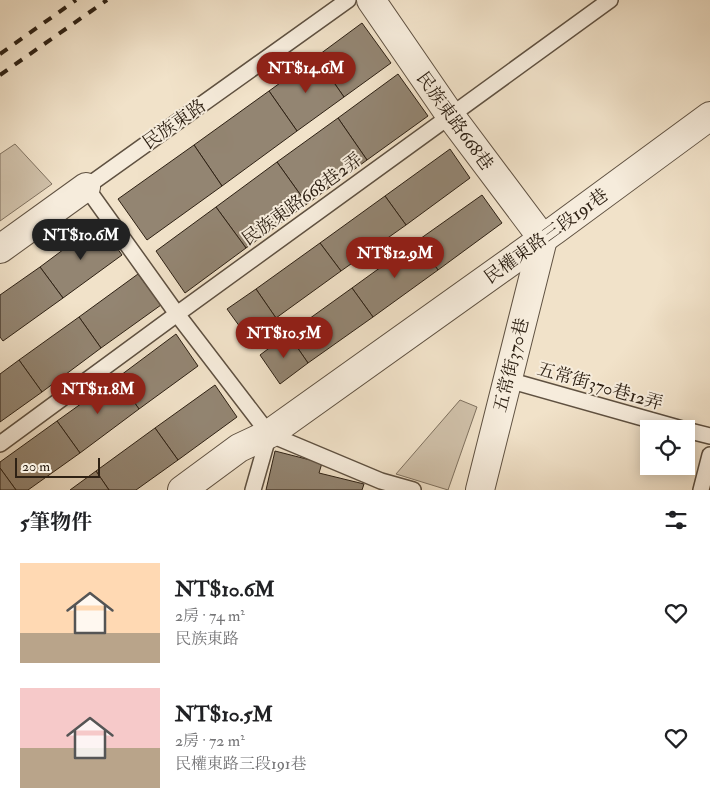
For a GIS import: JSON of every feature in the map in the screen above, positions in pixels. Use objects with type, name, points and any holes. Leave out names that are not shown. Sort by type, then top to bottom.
[{"type":"street","name":"民族東路668巷","points":[[371,0],[450,115],[543,239]]},
{"type":"street","name":"民權東路三段191巷","points":[[182,490],[239,448],[268,434],[543,239],[710,116]]},
{"type":"street","name":"民族東路","points":[[0,249],[86,187]]},
{"type":"street","name":"五常街370巷","points":[[480,490],[543,239]]},
{"type":"lane","name":"民族東路","points":[[86,187],[348,0]]},
{"type":"lane","name":"民族東路668巷2弄","points":[[0,444],[610,0]]},
{"type":"lane","points":[[86,187],[177,314],[268,434],[380,486],[414,490]]},
{"type":"lane","name":"五常街370巷12弄","points":[[508,380],[650,420]]},
{"type":"lane","points":[[695,432],[710,436]]},
{"type":"lane","points":[[253,490],[268,434]]},
{"type":"lane","points":[[701,490],[710,455]]},
{"type":"shaded area","points":[[15,144],[52,184],[0,221],[0,154]]},
{"type":"shaded area","points":[[460,400],[477,407],[448,490],[396,474]]},
{"type":"building","points":[[362,23],[391,63],[344,97],[316,57]]},
{"type":"building","points":[[316,57],[344,97],[297,131],[269,91]]},
{"type":"building","points":[[398,74],[428,116],[367,160],[338,118]]},
{"type":"building","points":[[269,91],[297,131],[222,186],[194,145]]},
{"type":"building","points":[[338,118],[367,160],[307,204],[277,162]]},
{"type":"building","points":[[194,145],[222,186],[147,240],[118,199]]},
{"type":"building","points":[[450,149],[470,178],[406,225],[385,196]]},
{"type":"building","points":[[277,162],[307,204],[246,248],[216,207]]},
{"type":"building","points":[[482,195],[502,223],[438,270],[417,241]]},
{"type":"building","points":[[385,196],[406,225],[341,271],[320,243]]},
{"type":"building","points":[[216,207],[246,248],[185,293],[156,251]]},
{"type":"building","points":[[99,223],[122,255],[63,298],[40,267]]},
{"type":"building","points":[[417,241],[438,270],[373,317],[352,288]]},
{"type":"building","points":[[320,243],[341,271],[276,318],[256,289]]},
{"type":"building","points":[[40,267],[63,298],[3,341],[0,337],[0,295]]},
{"type":"building","points":[[138,274],[161,305],[101,348],[79,317]]},
{"type":"building","points":[[352,288],[373,317],[308,363],[288,334]]},
{"type":"building","points":[[256,289],[276,318],[248,338],[227,309]]},
{"type":"building","points":[[79,317],[101,348],[42,392],[19,360]]},
{"type":"building","points":[[176,334],[198,366],[139,409],[117,378]]},
{"type":"building","points":[[288,334],[308,363],[280,384],[260,355]]},
{"type":"building","points":[[19,360],[42,392],[0,422],[0,374]]},
{"type":"building","points":[[117,378],[139,409],[80,453],[57,421]]},
{"type":"building","points":[[215,385],[237,417],[178,460],[155,428]]},
{"type":"building","points":[[57,421],[80,453],[28,490],[16,490],[0,468],[0,462]]},
{"type":"building","points":[[155,428],[178,460],[136,490],[109,490],[96,471]]},
{"type":"building","points":[[275,451],[322,463],[319,473],[364,484],[362,490],[266,490]]},
{"type":"building","points":[[0,468],[16,490],[0,490]]},
{"type":"building","points":[[96,471],[109,490],[70,490]]},
{"type":"railway","points":[[0,54],[76,0]]},
{"type":"railway","points":[[0,75],[107,0]]}]
